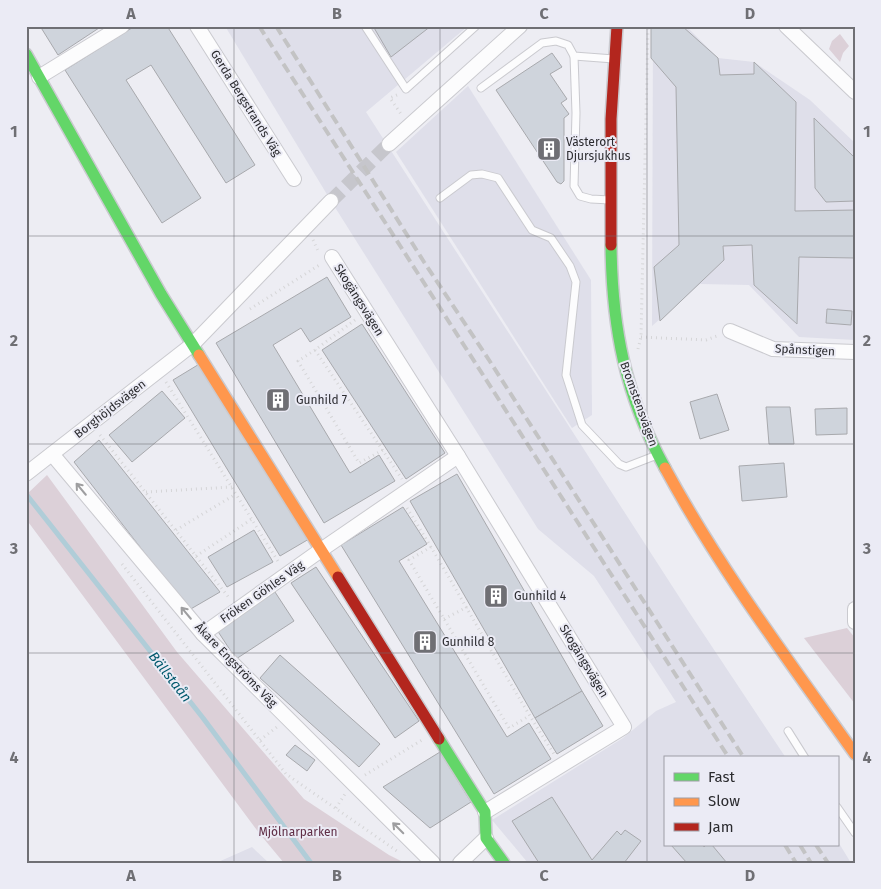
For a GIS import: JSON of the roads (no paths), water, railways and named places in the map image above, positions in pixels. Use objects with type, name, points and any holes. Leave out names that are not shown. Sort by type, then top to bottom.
[{"type":"street","points":[[39,77],[122,26]]},
{"type":"street","name":"Gerda Bergstrands Väg","points":[[197,26],[294,179]]},
{"type":"street","points":[[389,144],[520,26]]},
{"type":"street","name":"Bromstensvägen","points":[[618,26],[617,59],[611,110],[612,290],[620,350],[639,414],[657,455],[697,526],[855,754]]},
{"type":"street","points":[[786,26],[855,92]]},
{"type":"street","points":[[26,54],[159,290],[484,812],[486,838],[504,863]]},
{"type":"street","name":"Borghöjdsvägen","points":[[26,474],[193,344],[331,202]]},
{"type":"street","name":"Skogängsvägen","points":[[328,260],[367,312],[458,456],[624,727],[484,812]]},
{"type":"street","name":"Spånstigen","points":[[730,331],[773,349],[855,352]]},
{"type":"street","name":"Åkare Engströms Väg","points":[[52,454],[203,634],[433,863]]},
{"type":"street","points":[[321,550],[458,456]]},
{"type":"street","name":"Fröken Göhles Väg","points":[[203,634],[321,550]]},
{"type":"street","points":[[855,609],[855,622]]},
{"type":"street","points":[[460,863],[486,838]]},
{"type":"lane","points":[[365,26],[406,89],[476,26]]},
{"type":"lane","points":[[482,88],[542,43],[556,41],[568,45],[574,56],[576,113],[574,186],[580,196],[591,199],[611,200]]},
{"type":"lane","points":[[574,56],[617,59]]},
{"type":"lane","points":[[440,198],[471,175],[482,174],[498,178],[532,230],[551,238],[570,266],[576,282],[566,375],[582,425],[619,464],[626,467],[657,455]]},
{"type":"lane","points":[[788,731],[804,756]]},
{"type":"lane","points":[[838,808],[855,833]]},
{"type":"waterway","name":"Bällstaån","points":[[26,494],[203,718],[311,863]]},
{"type":"tunnel","points":[[331,201],[389,144]]},
{"type":"railway","points":[[259,26],[728,756]]},
{"type":"railway","points":[[276,26],[424,262],[743,756]]},
{"type":"railway","points":[[786,846],[796,863]]},
{"type":"railway","points":[[801,846],[811,863]]},
{"type":"railway","points":[[817,846],[828,863]]},
{"type":"place","name":"Västerort Djursjukhus","points":[[549,149]]},
{"type":"place","name":"Gunhild 7","points":[[278,400]]},
{"type":"place","name":"Gunhild 4","points":[[496,596]]},
{"type":"place","name":"Gunhild 8","points":[[425,642]]},
{"type":"park label","name":"Mjölnarparken","points":[[298,832]]}]
